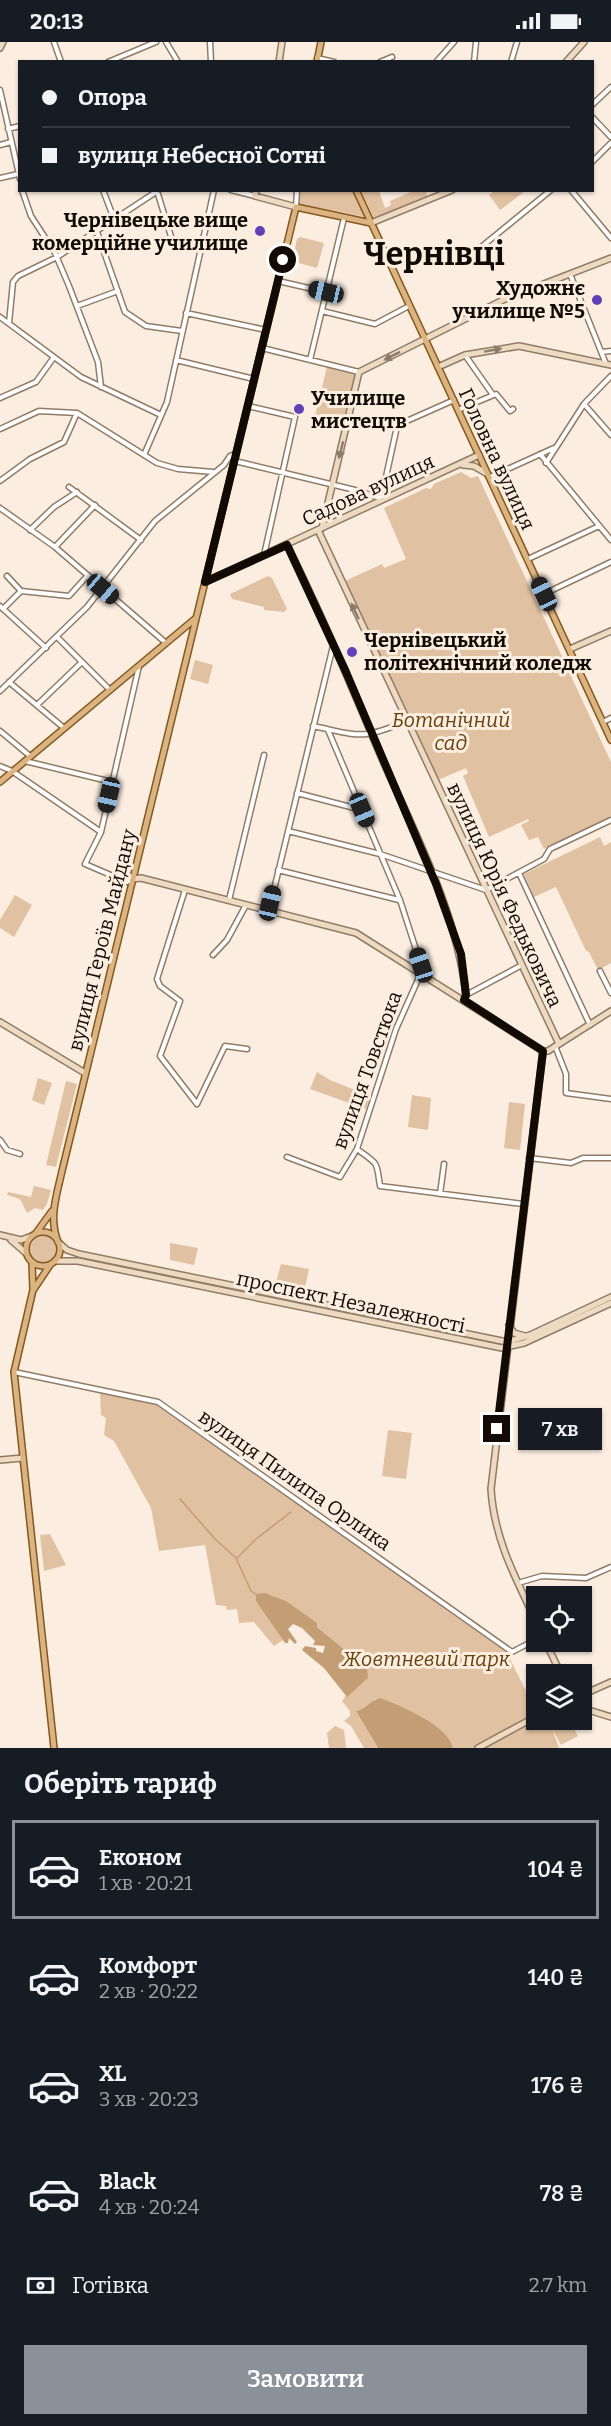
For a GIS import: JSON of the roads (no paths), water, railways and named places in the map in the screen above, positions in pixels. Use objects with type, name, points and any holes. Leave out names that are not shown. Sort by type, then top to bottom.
[{"type":"main road","points":[[317,60],[321,42]]},
{"type":"main road","name":"Головна вулиця","points":[[357,192],[611,740]]},
{"type":"main road","points":[[296,207],[371,224]]},
{"type":"main road","name":"вулиця Героїв Майдану","points":[[54,1207],[296,207]]},
{"type":"main road","points":[[0,782],[197,617]]},
{"type":"main road","points":[[54,1207],[27,1242],[26,1253],[32,1263],[33,1290],[14,1372],[54,1748]]},
{"type":"main road","points":[[33,1290],[60,1251],[53,1225],[54,1207]]},
{"type":"main road","points":[[33,1235],[46,1232],[58,1240]]},
{"type":"main road","points":[[32,1263],[40,1267],[53,1263]]},
{"type":"street","points":[[0,48],[3,42]]},
{"type":"street","points":[[54,42],[60,60]]},
{"type":"street","points":[[113,60],[156,42]]},
{"type":"street","points":[[166,42],[177,60]]},
{"type":"street","points":[[210,42],[211,60]]},
{"type":"street","points":[[279,60],[282,42]]},
{"type":"street","points":[[438,60],[454,42]]},
{"type":"street","points":[[474,60],[476,42]]},
{"type":"street","points":[[512,60],[517,42]]},
{"type":"street","points":[[568,60],[584,42]]},
{"type":"street","points":[[385,60],[392,57]]},
{"type":"street","points":[[594,103],[611,87]]},
{"type":"street","points":[[0,90],[18,172]]},
{"type":"street","points":[[594,119],[611,137]]},
{"type":"street","points":[[8,129],[18,126]]},
{"type":"street","points":[[606,131],[611,126]]},
{"type":"street","points":[[0,145],[11,142]]},
{"type":"street","points":[[594,160],[611,143]]},
{"type":"street","points":[[0,178],[18,176]]},
{"type":"street","points":[[23,192],[31,216],[57,257],[77,306],[98,362],[101,387]]},
{"type":"street","points":[[104,192],[114,219]]},
{"type":"street","points":[[9,323],[15,279],[57,257],[156,192]]},
{"type":"street","points":[[158,192],[173,243]]},
{"type":"street","points":[[144,455],[161,415],[176,360],[214,192]]},
{"type":"street","name":"вулиця Героїв Майдану","points":[[296,207],[297,192]]},
{"type":"street","points":[[371,224],[447,192]]},
{"type":"street","points":[[480,248],[548,192]]},
{"type":"street","points":[[573,192],[611,238]]},
{"type":"street","points":[[256,193],[296,207]]},
{"type":"street","points":[[310,360],[344,218]]},
{"type":"street","points":[[97,232],[124,308],[130,316],[146,326],[182,331]]},
{"type":"street","points":[[262,348],[359,372],[505,299],[611,258]]},
{"type":"street","points":[[570,274],[608,364]]},
{"type":"street","points":[[278,281],[326,292]]},
{"type":"street","points":[[77,306],[118,291]]},
{"type":"street","points":[[322,311],[375,324],[409,306]]},
{"type":"street","points":[[186,313],[266,330]]},
{"type":"street","points":[[0,317],[81,377],[161,415]]},
{"type":"street","points":[[438,367],[465,355],[519,346],[608,364]]},
{"type":"street","points":[[602,352],[611,351]]},
{"type":"street","points":[[465,355],[493,395]]},
{"type":"street","points":[[0,398],[36,382],[54,357]]},
{"type":"street","points":[[176,360],[254,379]]},
{"type":"street","points":[[320,529],[359,372]]},
{"type":"street","points":[[546,463],[584,404],[611,376]]},
{"type":"street","points":[[458,410],[496,394],[510,411],[513,409]]},
{"type":"street","points":[[224,465],[230,456],[234,460],[332,484],[383,500],[398,422],[409,420],[454,400]]},
{"type":"street","points":[[584,404],[611,435]]},
{"type":"street","points":[[248,406],[295,417],[264,555]]},
{"type":"street","points":[[0,429],[39,411],[78,413],[166,467],[214,472]]},
{"type":"street","points":[[0,481],[30,459],[64,442],[78,413]]},
{"type":"street","points":[[458,465],[474,466],[488,475],[554,448]]},
{"type":"street","points":[[540,454],[611,540]]},
{"type":"street","points":[[474,466],[479,457]]},
{"type":"street","name":"Садова вулиця","points":[[205,582],[479,457]]},
{"type":"street","points":[[0,691],[58,638],[103,589],[168,509],[214,472],[234,460]]},
{"type":"street","points":[[69,487],[141,540]]},
{"type":"street","points":[[30,530],[54,507],[77,492]]},
{"type":"street","points":[[55,547],[95,505]]},
{"type":"street","points":[[0,508],[55,547],[166,643]]},
{"type":"street","points":[[528,559],[598,526]]},
{"type":"street","name":"вулиця Юрія Федьковича","points":[[320,529],[557,1045]]},
{"type":"street","points":[[287,545],[431,873],[461,954],[465,998]]},
{"type":"street","points":[[544,594],[611,562]]},
{"type":"street","points":[[7,576],[21,591],[69,596],[88,575]]},
{"type":"street","points":[[21,591],[1,608],[46,648]]},
{"type":"street","points":[[570,650],[611,631]]},
{"type":"street","points":[[58,638],[110,689]]},
{"type":"street","points":[[269,910],[333,646]]},
{"type":"street","points":[[37,705],[82,662]]},
{"type":"street","points":[[140,665],[100,832],[86,864],[97,871],[127,882],[141,878],[356,933],[465,998],[543,1051]]},
{"type":"street","points":[[9,682],[64,728]]},
{"type":"street","points":[[603,722],[611,718]]},
{"type":"street","points":[[313,726],[356,736],[372,735],[407,721]]},
{"type":"street","points":[[328,729],[400,900],[421,965],[421,973]]},
{"type":"street","points":[[0,731],[30,756]]},
{"type":"street","points":[[229,900],[264,755]]},
{"type":"street","points":[[25,760],[112,782]]},
{"type":"street","points":[[0,766],[12,771],[100,832]]},
{"type":"street","points":[[297,794],[362,810]]},
{"type":"street","points":[[288,831],[380,854],[486,890],[544,859],[550,849],[611,820]]},
{"type":"street","points":[[278,870],[400,900]]},
{"type":"street","points":[[519,873],[590,1025]]},
{"type":"street","points":[[185,890],[157,979],[160,986],[180,1001],[160,1056],[197,1104],[225,1046],[247,1049]]},
{"type":"street","points":[[213,955],[227,940],[246,904]]},
{"type":"street","points":[[465,998],[522,965]]},
{"type":"street","points":[[600,971],[611,993]]},
{"type":"street","name":"вулиця Товстюка","points":[[287,1157],[340,1177],[357,1149],[394,1034],[421,973]]},
{"type":"street","points":[[543,1051],[557,1045],[611,1011]]},
{"type":"street","points":[[0,1022],[85,1073]]},
{"type":"street","points":[[557,1045],[566,1074],[566,1093],[611,1099]]},
{"type":"street","points":[[526,1600],[501,1545],[492,1506],[492,1467],[528,1158],[543,1051]]},
{"type":"street","points":[[0,1140],[7,1150],[20,1154]]},
{"type":"street","points":[[357,1149],[376,1163],[380,1173],[379,1186],[523,1204]]},
{"type":"street","points":[[528,1158],[571,1163],[583,1158],[611,1158]]},
{"type":"street","points":[[440,1194],[444,1164]]},
{"type":"street","points":[[0,1235],[21,1240],[33,1235]]},
{"type":"street","points":[[10,1239],[26,1253]]},
{"type":"street","name":"проспект Незалежності","points":[[58,1240],[67,1250],[79,1254],[506,1345]]},
{"type":"street","name":"проспект Незалежності","points":[[53,1263],[78,1261],[506,1345],[611,1297]]},
{"type":"street","points":[[506,1345],[611,1303]]},
{"type":"street","points":[[509,1323],[517,1335],[530,1335]]},
{"type":"street","name":"вулиця Пилипа Орлика","points":[[14,1372],[158,1402],[513,1652],[526,1645]]},
{"type":"street","points":[[0,1460],[23,1458]]},
{"type":"street","points":[[518,1583],[542,1576],[586,1578],[611,1567]]},
{"type":"street","points":[[592,1691],[611,1682]]},
{"type":"street","points":[[592,1711],[611,1717]]},
{"type":"street","points":[[478,1748],[526,1722]]},
{"type":"waterway","points":[[180,1499],[215,1539],[236,1558],[251,1591],[257,1595]]},
{"type":"waterway","points":[[237,1558],[256,1539],[291,1512]]},
{"type":"place","name":"Чернівецьке вище комерційне училище","points":[[260,231]]},
{"type":"place","name":"Художнє училище №5","points":[[597,300]]},
{"type":"place","name":"Училище мистецтв","points":[[299,409]]},
{"type":"place","name":"Чернівецький політехнічний коледж","points":[[352,652]]},
{"type":"district","name":"Чернівці","points":[[434,254]]},
{"type":"park label","name":"Ботанічний сад","points":[[451,732]]},
{"type":"park label","name":"Жовтневий парк","points":[[426,1659]]}]
